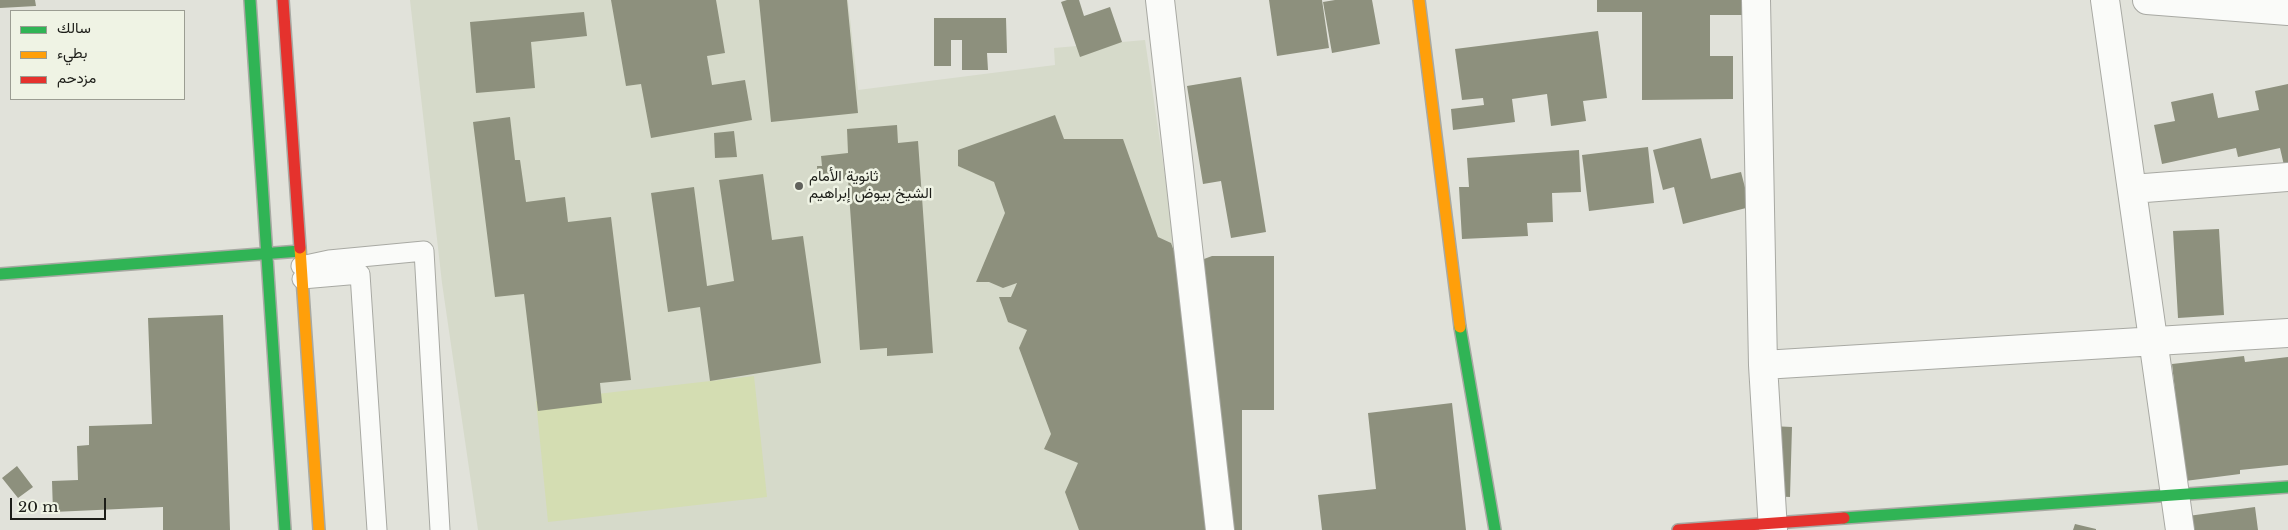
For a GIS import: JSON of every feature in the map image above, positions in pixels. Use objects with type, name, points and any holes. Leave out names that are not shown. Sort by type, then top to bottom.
[{"type":"street","points":[[250,0],[285,530]]},
{"type":"street","points":[[282,0],[319,530]]},
{"type":"street","points":[[1160,0],[1220,530]]},
{"type":"street","points":[[1419,0],[1462,346],[1495,530]]},
{"type":"street","points":[[1756,0],[1763,365],[1773,527]]},
{"type":"street","points":[[2105,0],[2180,530]]},
{"type":"street","points":[[2147,0],[2258,5],[2288,12]]},
{"type":"street","points":[[2132,189],[2288,177]]},
{"type":"street","points":[[0,274],[268,254],[301,265]]},
{"type":"street","points":[[1763,365],[2288,333]]},
{"type":"street","points":[[1678,530],[1773,527],[2288,487]]},
{"type":"lane","points":[[301,265],[329,260],[424,251],[440,530]]},
{"type":"lane","points":[[301,265],[360,274],[377,530]]},
{"type":"shaded area","name":"ثانوية الأمام الشيخ بيوض إبراهيم","points":[[410,0],[848,0],[858,90],[1055,65],[1054,48],[1145,40],[1217,530],[478,530],[442,283]]},
{"type":"green space","points":[[754,376],[767,497],[548,522],[536,401]]},
{"type":"building","points":[[0,0],[35,0],[36,6],[0,8]]},
{"type":"building","points":[[611,0],[716,0],[725,53],[707,56],[712,85],[745,80],[752,120],[651,138],[641,84],[626,86]]},
{"type":"building","points":[[759,0],[847,0],[858,113],[771,122]]},
{"type":"building","points":[[1079,0],[1084,16],[1110,7],[1122,42],[1080,57],[1061,2]]},
{"type":"building","points":[[1269,0],[1322,0],[1329,48],[1277,56]]},
{"type":"building","points":[[1335,0],[1372,0],[1380,44],[1332,53],[1323,2]]},
{"type":"building","points":[[1597,0],[1742,0],[1742,15],[1710,15],[1710,56],[1733,56],[1733,99],[1642,100],[1642,12],[1597,12]]},
{"type":"building","points":[[584,12],[587,36],[531,42],[535,88],[476,93],[470,22]]},
{"type":"building","points":[[934,18],[1006,18],[1007,53],[987,53],[988,70],[962,70],[962,40],[951,40],[951,66],[934,66]]},
{"type":"building","points":[[1598,31],[1607,98],[1583,101],[1586,121],[1551,126],[1547,94],[1512,99],[1515,122],[1453,130],[1451,109],[1484,105],[1483,98],[1462,100],[1455,49]]},
{"type":"building","points":[[1241,77],[1266,232],[1231,238],[1221,181],[1203,184],[1187,86]]},
{"type":"building","points":[[2288,84],[2288,174],[2286,174],[2280,148],[2238,157],[2236,148],[2162,164],[2154,125],[2175,121],[2171,102],[2213,93],[2218,118],[2259,110],[2255,91]]},
{"type":"building","points":[[1055,115],[1064,139],[1123,139],[1158,237],[1171,243],[1180,268],[1212,256],[1274,256],[1274,410],[1242,410],[1242,530],[1079,530],[1065,492],[1078,463],[1044,449],[1051,434],[1019,348],[1027,330],[1008,322],[999,297],[1011,297],[1017,283],[1003,288],[989,282],[976,282],[1005,213],[994,182],[958,166],[958,150]]},
{"type":"building","points":[[510,117],[515,160],[520,160],[526,202],[565,197],[568,222],[611,217],[631,380],[600,383],[602,403],[538,411],[524,294],[495,297],[473,122]]},
{"type":"building","points":[[897,125],[898,143],[918,141],[933,353],[887,356],[887,348],[860,350],[848,179],[818,181],[817,166],[822,166],[821,156],[848,153],[847,129]]},
{"type":"building","points":[[734,131],[737,157],[715,158],[714,133]]},
{"type":"building","points":[[1701,138],[1711,179],[1741,172],[1750,207],[1683,224],[1674,187],[1663,190],[1653,150]]},
{"type":"building","points":[[1648,147],[1654,203],[1589,211],[1582,155]]},
{"type":"building","points":[[1579,150],[1581,192],[1552,193],[1553,222],[1527,223],[1528,236],[1462,239],[1459,187],[1469,187],[1467,158]]},
{"type":"building","points":[[763,174],[772,240],[803,236],[821,363],[710,381],[700,307],[668,312],[651,193],[694,187],[707,286],[734,281],[719,180]]},
{"type":"building","points":[[2219,229],[2224,315],[2178,318],[2173,231]]},
{"type":"building","points":[[223,315],[230,530],[163,530],[163,507],[53,512],[52,481],[78,480],[77,446],[89,445],[89,426],[152,424],[148,318]]},
{"type":"building","points":[[2244,356],[2245,362],[2288,357],[2288,465],[2240,470],[2240,474],[2185,481],[2172,364]]},
{"type":"building","points":[[1452,403],[1466,530],[1322,530],[1318,495],[1376,489],[1368,413]]},
{"type":"building","points":[[1771,426],[1792,427],[1790,497],[1769,496]]},
{"type":"building","points":[[17,466],[33,487],[18,498],[2,478]]},
{"type":"building","points":[[2255,507],[2258,530],[2190,530],[2188,516]]},
{"type":"building","points":[[2075,524],[2096,529],[2096,530],[2073,530]]},
{"type":"traffic: fast","points":[[250,0],[285,530]]},
{"type":"traffic: fast","points":[[0,274],[300,251]]},
{"type":"traffic: fast","points":[[1460,327],[1495,530]]},
{"type":"traffic: fast","points":[[1844,518],[2288,487]]},
{"type":"traffic: slow","points":[[1419,0],[1460,327]]},
{"type":"traffic: slow","points":[[300,248],[319,530]]},
{"type":"traffic: jam","points":[[283,0],[300,248]]},
{"type":"traffic: jam","points":[[1678,530],[1844,518]]},
{"type":"place","name":"ثانوية الأمام الشيخ بيوض إبراهيم","points":[[799,186]]}]
